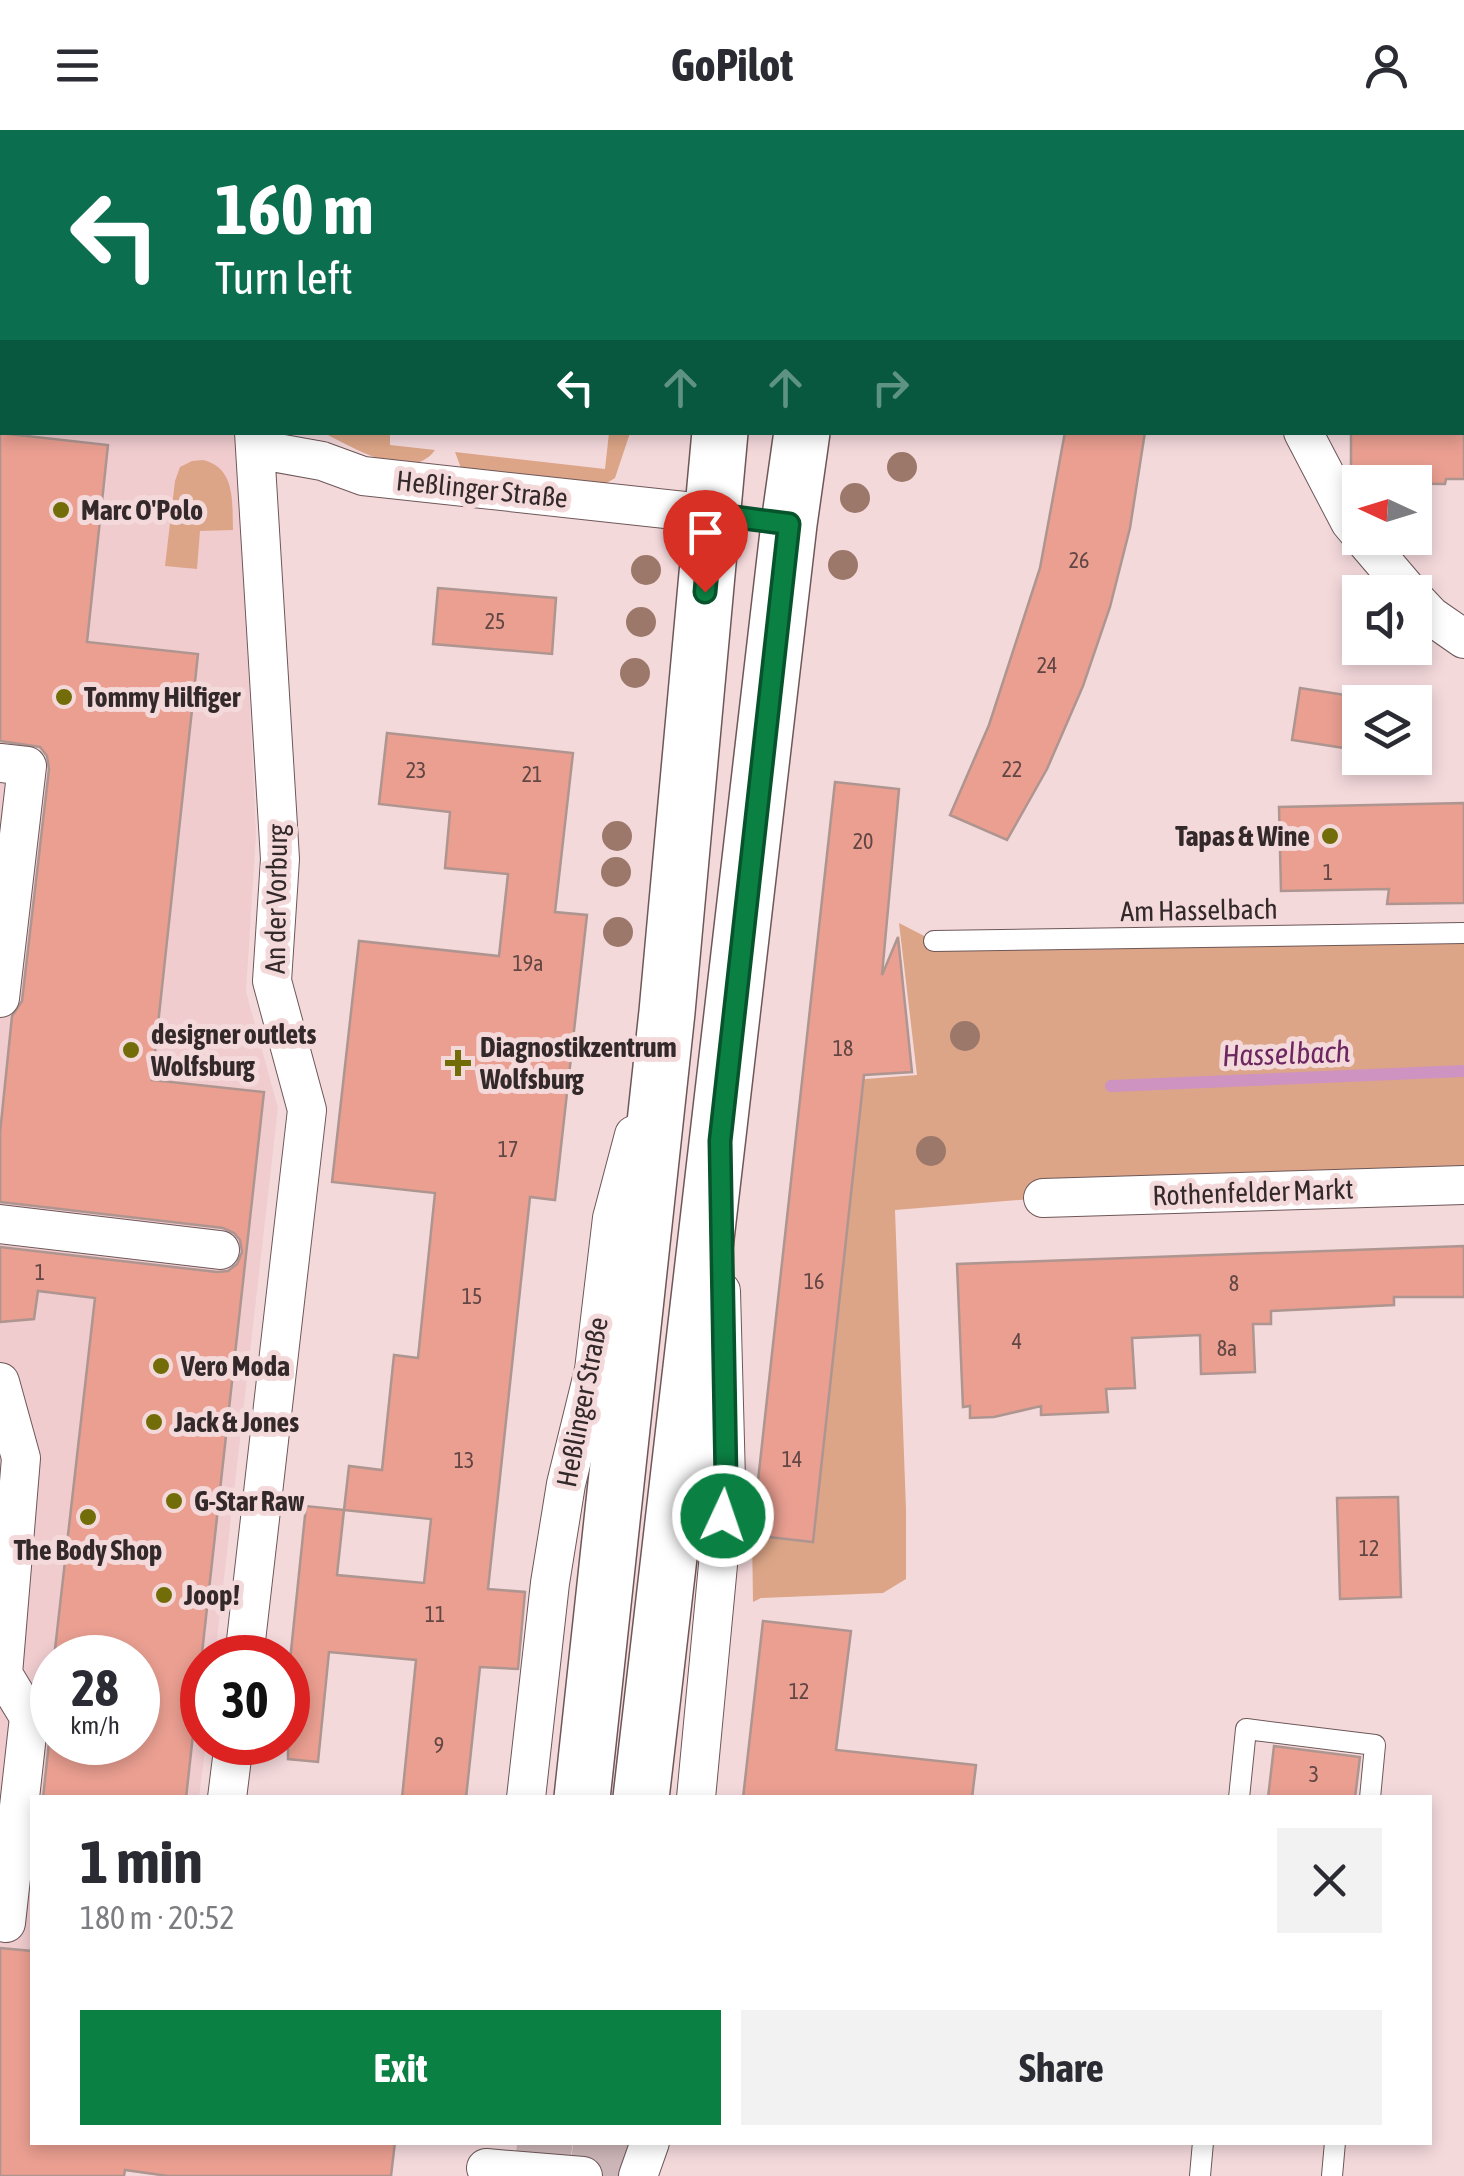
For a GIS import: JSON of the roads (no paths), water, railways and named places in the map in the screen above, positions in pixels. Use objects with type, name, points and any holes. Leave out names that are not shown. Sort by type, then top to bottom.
[{"type":"main road","name":"Heßlinger Straße","points":[[582,1795],[667,1012],[720,435]]},
{"type":"main road","points":[[642,1795],[802,435]]},
{"type":"main road","points":[[789,524],[831,435]]},
{"type":"street","points":[[1305,435],[1342,507]]},
{"type":"street","name":"Heßlinger Straße","points":[[254,441],[362,476],[712,514]]},
{"type":"street","name":"An der Vorburg","points":[[247,1635],[307,1110],[272,980],[280,859],[254,441]]},
{"type":"street","points":[[1377,555],[1394,575]]},
{"type":"street","points":[[1432,617],[1464,639]]},
{"type":"street","points":[[0,763],[26,766],[0,998]]},
{"type":"street","name":"Heßlinger Straße","points":[[526,1795],[550,1583],[566,1484],[594,1370],[612,1218],[667,1012]]},
{"type":"street","points":[[696,1795],[726,1480],[720,1141]]},
{"type":"street","name":"Rothenfelder Markt","points":[[1042,1198],[1464,1185]]},
{"type":"street","points":[[0,1224],[220,1250]]},
{"type":"street","points":[[0,1382],[21,1458],[2,1676],[30,1717],[6,1923],[0,1922]]},
{"type":"street","points":[[228,1795],[232,1765]]},
{"type":"street","points":[[638,2176],[649,2145]]},
{"type":"street","points":[[486,2166],[583,2176]]},
{"type":"lane","points":[[712,514],[789,524]]},
{"type":"lane","name":"Am Hasselbach","points":[[934,940],[1464,933]]},
{"type":"lane","points":[[1239,1795],[1246,1730],[1375,1745],[1370,1795]]},
{"type":"lane","points":[[1200,2176],[1203,2145]]},
{"type":"lane","points":[[1332,2176],[1335,2145]]},
{"type":"waterway","name":"Hasselbach","points":[[1111,1086],[1464,1071]]},
{"type":"tunnel","points":[[541,2176],[545,2145]]},
{"type":"tunnel","points":[[597,2176],[601,2145]]},
{"type":"place","name":"Marc O'Polo","points":[[61,510]]},
{"type":"place","name":"Tommy Hilfiger","points":[[64,697]]},
{"type":"place","name":"Tapas & Wine","points":[[1330,836]]},
{"type":"place","name":"designer outlets Wolfsburg","points":[[131,1050]]},
{"type":"place","name":"Diagnostikzentrum Wolfsburg","points":[[458,1063]]},
{"type":"place","name":"Vero Moda","points":[[161,1366]]},
{"type":"place","name":"Jack & Jones","points":[[154,1422]]},
{"type":"place","name":"G-Star Raw","points":[[174,1501]]},
{"type":"place","name":"The Body Shop","points":[[88,1517]]},
{"type":"place","name":"Joop!","points":[[164,1595]]}]
